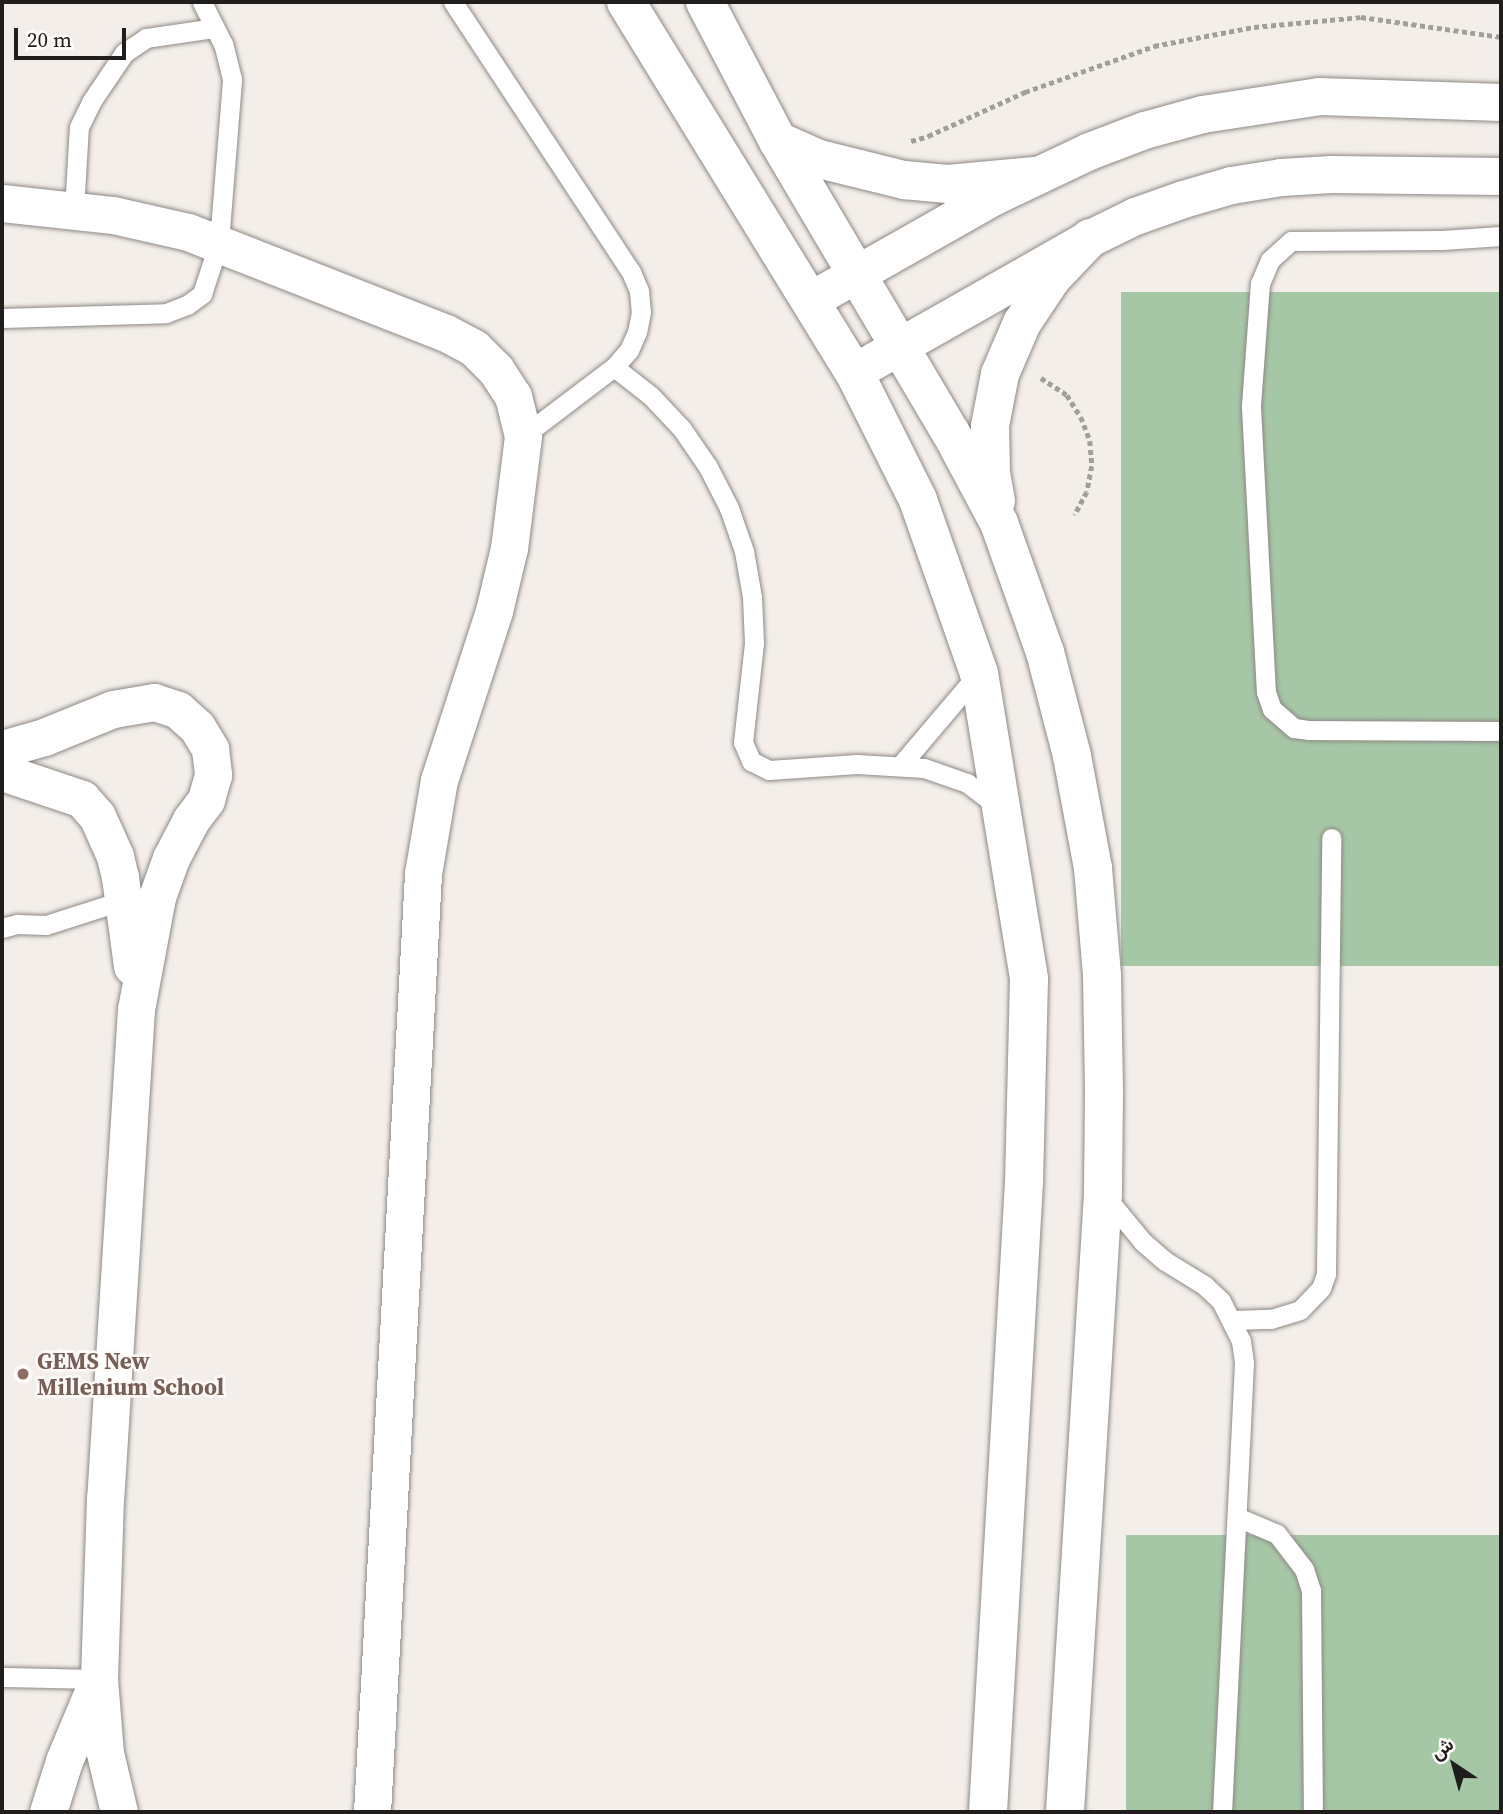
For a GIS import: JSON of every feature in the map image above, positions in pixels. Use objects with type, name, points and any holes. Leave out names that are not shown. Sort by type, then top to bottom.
[{"type":"street","points":[[626,2],[812,299],[854,372],[918,500],[979,673],[1029,979],[1024,1182],[988,1812]]},
{"type":"street","points":[[705,2],[778,141],[951,433],[999,523],[1045,652],[1072,756],[1093,868],[1102,976],[1103,1194],[1065,1812]]},
{"type":"street","points":[[812,299],[1035,176],[1144,130],[1202,114],[1319,96],[1501,102]]},
{"type":"street","points":[[778,141],[819,159],[870,173],[948,184],[1035,176]]},
{"type":"street","points":[[854,372],[1090,238],[1135,216],[1183,199],[1231,186],[1281,177],[1331,174],[1501,176]]},
{"type":"street","points":[[2,203],[75,209],[152,223],[219,242],[446,333],[474,348],[496,370],[513,396],[523,436],[519,484],[506,560],[483,648],[439,779],[423,874],[372,1812]]},
{"type":"street","points":[[999,523],[991,472],[990,426],[1005,362],[1022,323],[1052,278],[1090,238]]},
{"type":"street","points":[[2,749],[44,737],[113,709],[154,702],[178,710],[198,727],[210,749],[213,775],[206,800],[191,820],[171,858],[157,897],[136,1009],[106,1484],[99,1679],[105,1754],[119,1812]]},
{"type":"street","points":[[2,772],[82,799],[97,816],[116,856],[124,900],[136,1009]]},
{"type":"street","points":[[48,1812],[76,1731],[99,1679]]},
{"type":"lane","points":[[2,318],[166,313],[187,305],[202,294],[219,242],[232,79],[223,44],[202,2]]},
{"type":"lane","points":[[453,2],[631,272],[639,291],[641,312],[638,332],[629,351],[614,367],[523,436]]},
{"type":"lane","points":[[75,209],[79,127],[91,102],[124,53],[146,38],[214,28]]},
{"type":"lane","points":[[1501,236],[1442,240],[1291,241],[1270,260],[1261,283],[1251,407],[1266,692],[1272,709],[1294,728],[1308,730],[1501,731]]},
{"type":"lane","points":[[614,367],[651,396],[682,429],[708,467],[729,508],[744,551],[752,597],[754,643],[743,742],[751,761],[769,770],[857,764],[900,766],[948,775],[985,795],[1000,808]]},
{"type":"lane","points":[[900,766],[979,673]]},
{"type":"lane","points":[[1233,1320],[1271,1319],[1300,1310],[1321,1288],[1326,1275],[1329,1259],[1331,838]]},
{"type":"lane","points":[[2,928],[17,924],[46,925],[124,900]]},
{"type":"lane","points":[[1103,1194],[1143,1242],[1165,1261],[1204,1285],[1221,1301],[1233,1320],[1241,1341],[1244,1363],[1222,1812]]},
{"type":"lane","points":[[1237,1517],[1277,1534],[1304,1569],[1311,1590],[1313,1812]]},
{"type":"lane","points":[[2,1677],[99,1679]]},
{"type":"path","points":[[870,173],[877,150],[928,136],[1025,92],[1154,46],[1254,27],[1361,17],[1501,37]]},
{"type":"path","points":[[1005,362],[1043,379],[1067,396],[1082,416],[1090,441],[1092,466],[1087,492],[1075,515]]},
{"type":"green space","points":[[1121,292],[1501,292],[1501,966],[1121,966]]},
{"type":"green space","points":[[1126,1535],[1501,1535],[1501,1812],[1126,1812]]},
{"type":"place","name":"GEMS New Millenium School","points":[[23,1374]]}]
